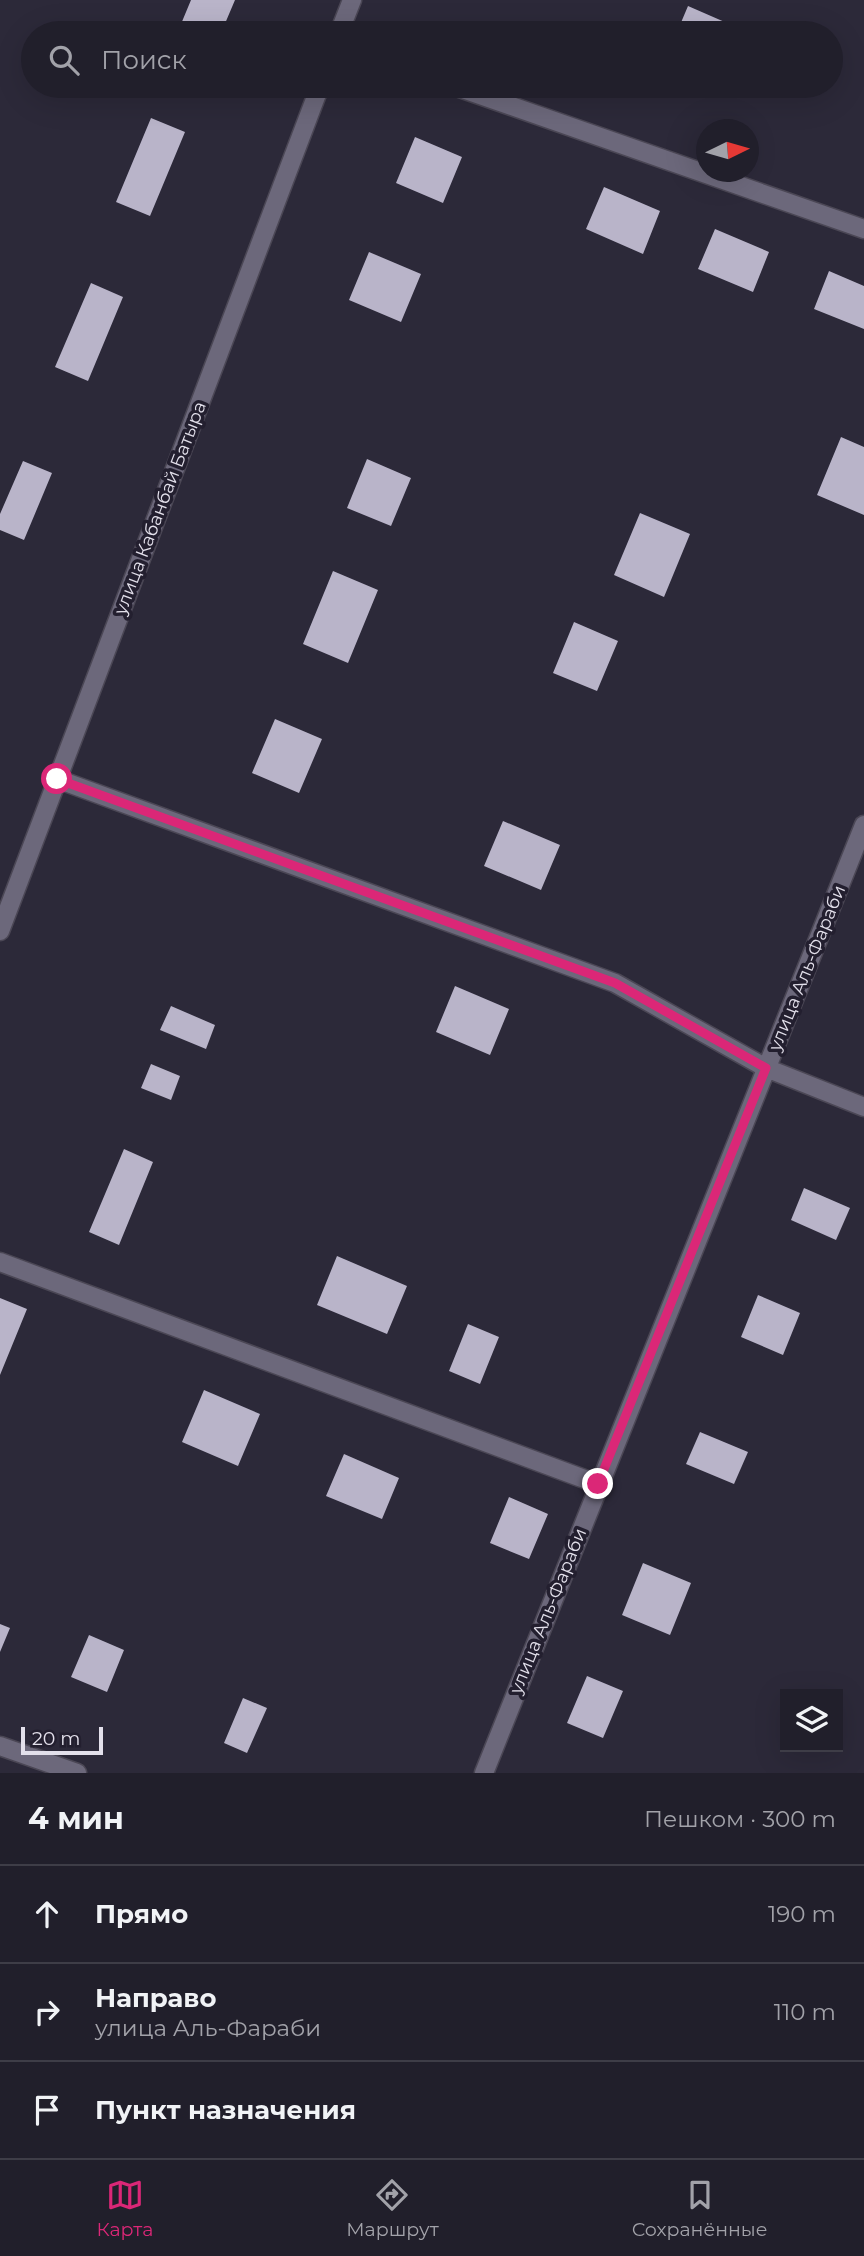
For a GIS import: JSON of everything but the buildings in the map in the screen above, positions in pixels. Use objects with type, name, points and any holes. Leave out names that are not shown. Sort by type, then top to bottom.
[{"type":"street","points":[[344,21],[352,0]]},
{"type":"street","name":"улица Кабанбай Батыра","points":[[0,930],[315,98]]},
{"type":"street","points":[[488,98],[864,229]]},
{"type":"street","points":[[57,779],[615,983],[766,1068],[864,1107]]},
{"type":"street","name":"улица Аль-Фараби","points":[[484,1773],[864,825]]},
{"type":"street","points":[[0,1262],[598,1484]]},
{"type":"street","points":[[0,1746],[77,1773]]},
{"type":"route","points":[[57,779],[615,983],[766,1068],[598,1484]]}]
